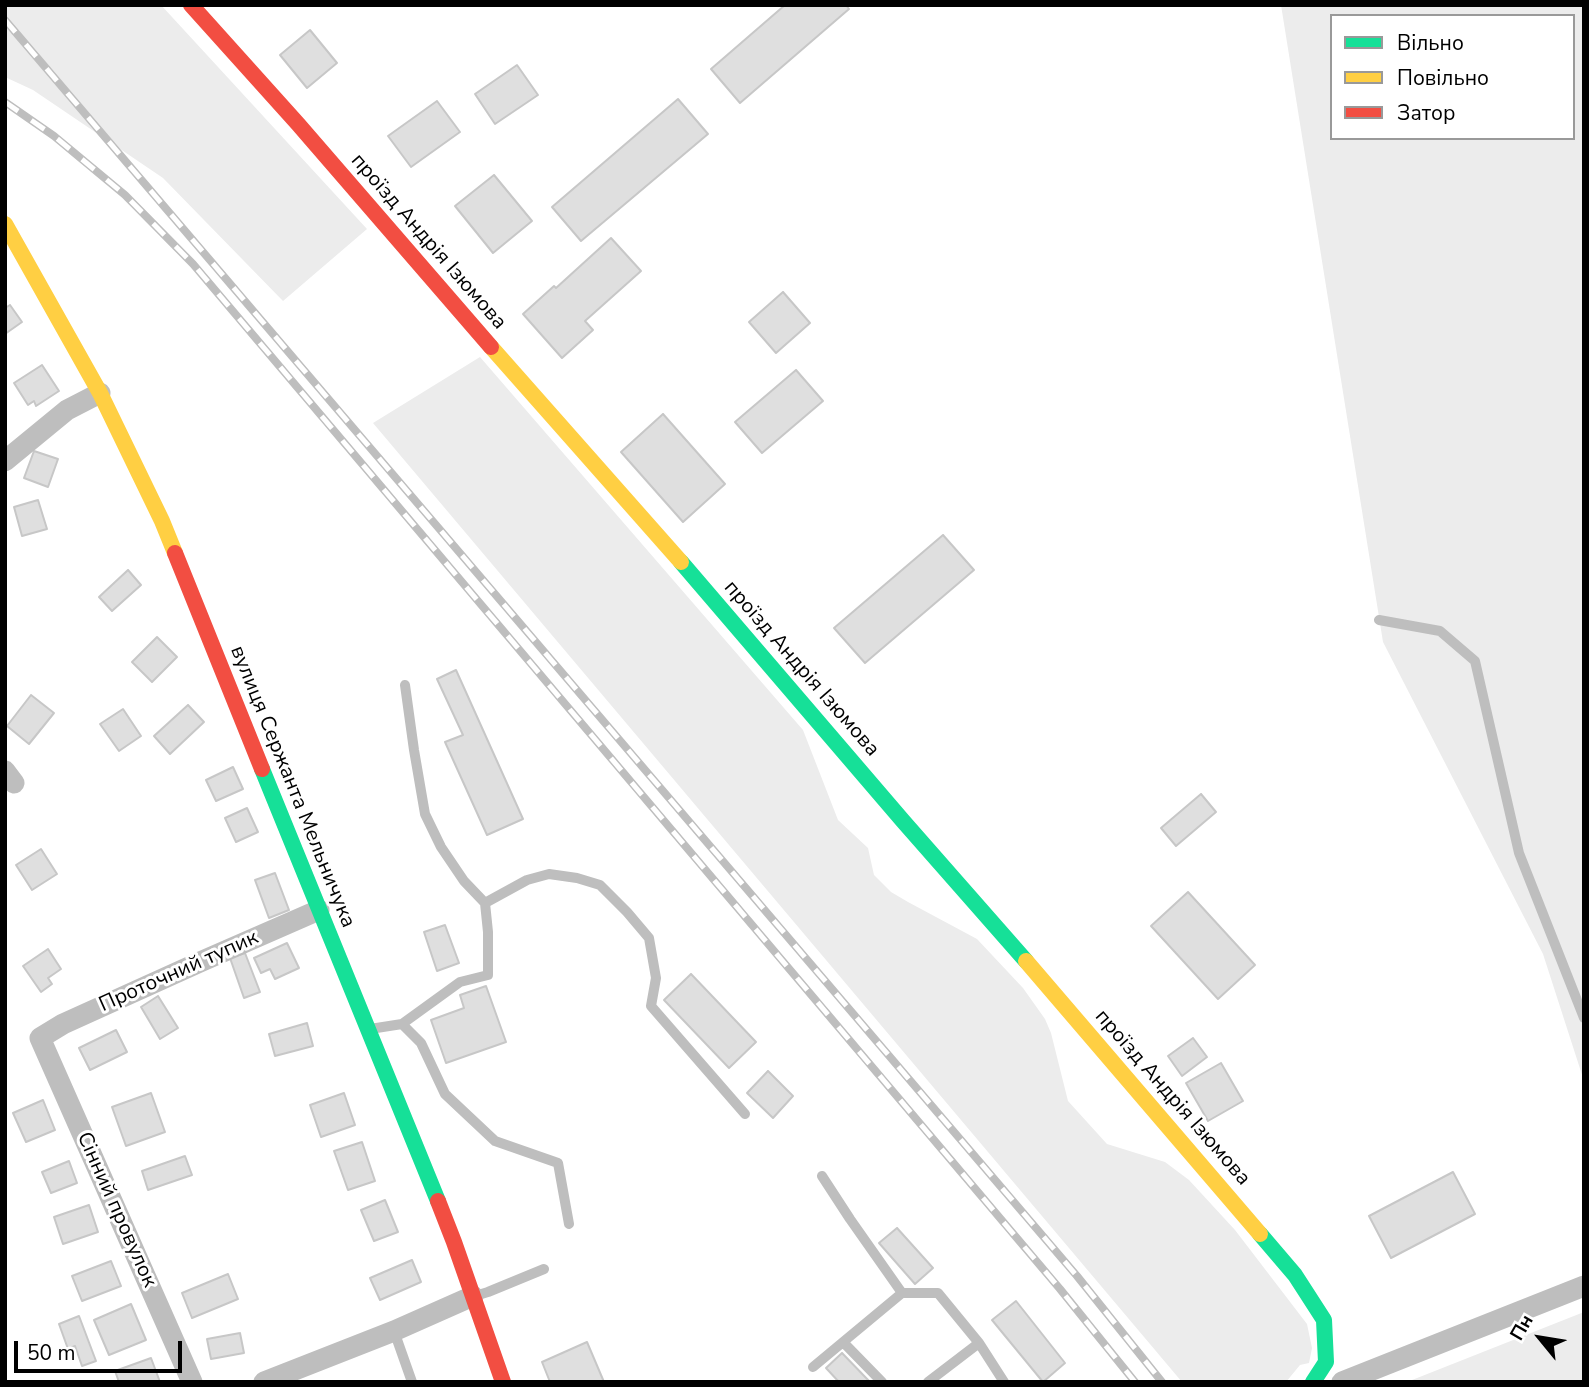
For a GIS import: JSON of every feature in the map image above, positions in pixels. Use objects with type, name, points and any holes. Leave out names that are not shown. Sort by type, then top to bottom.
[{"type":"street","name":"проїзд Андрія Ізюмова","points":[[191,5],[673,552],[1295,1275],[1324,1320],[1326,1362],[1313,1382]]},
{"type":"street","name":"вулиця Сержанта Мельничука","points":[[5,224],[100,393],[162,521],[454,1242],[503,1382]]},
{"type":"street","points":[[5,461],[67,410],[100,393]]},
{"type":"street","name":"Проточний тупик","points":[[40,1038],[64,1024],[200,961],[319,910]]},
{"type":"street","name":"Сінний провулок","points":[[40,1038],[191,1382]]},
{"type":"street","points":[[1342,1382],[1584,1286]]},
{"type":"street","points":[[264,1382],[394,1331],[473,1296]]},
{"type":"lane","points":[[1380,620],[1440,631],[1475,661],[1519,853],[1584,1018]]},
{"type":"lane","points":[[368,1029],[401,1024],[460,982],[488,975],[485,903],[464,880],[441,847],[425,814],[405,685]]},
{"type":"lane","points":[[485,903],[527,880],[549,874],[600,885],[628,912],[649,938],[656,978],[652,1006],[745,1114]]},
{"type":"lane","points":[[401,1024],[421,1043],[445,1094],[495,1141],[558,1163],[569,1224]]},
{"type":"lane","points":[[822,1176],[902,1293]]},
{"type":"lane","points":[[473,1296],[544,1269]]},
{"type":"lane","points":[[813,1367],[902,1293],[939,1293],[979,1342],[1004,1382]]},
{"type":"lane","points":[[394,1331],[412,1382]]},
{"type":"lane","points":[[843,1342],[883,1382]]},
{"type":"lane","points":[[928,1382],[979,1342]]},
{"type":"shaded area","points":[[5,5],[161,5],[367,229],[283,301],[163,178],[33,90],[5,77]]},
{"type":"shaded area","points":[[1281,5],[1584,5],[1584,1081],[1543,954],[1383,642]]},
{"type":"shaded area","points":[[480,357],[803,730],[838,820],[868,848],[874,875],[891,892],[977,939],[1023,988],[1045,1019],[1051,1033],[1068,1101],[1107,1144],[1165,1162],[1189,1180],[1235,1230],[1307,1324],[1312,1348],[1309,1363],[1300,1365],[1286,1382],[1182,1382],[373,423]]},
{"type":"shaded area","points":[[1584,1312],[1584,1382],[1407,1382]]},
{"type":"building","points":[[785,5],[846,5],[849,9],[740,103],[711,69]]},
{"type":"building","points":[[310,30],[337,63],[307,88],[280,55]]},
{"type":"building","points":[[517,65],[538,95],[495,124],[475,94]]},
{"type":"building","points":[[678,99],[708,134],[581,241],[552,207]]},
{"type":"building","points":[[437,101],[460,132],[411,167],[388,136]]},
{"type":"building","points":[[494,175],[532,221],[493,253],[455,206]]},
{"type":"building","points":[[611,238],[641,271],[585,321],[593,330],[562,358],[523,314]]},
{"type":"building","points":[[783,292],[810,323],[776,353],[749,322]]},
{"type":"building","points":[[10,305],[22,322],[5,334],[5,308]]},
{"type":"building","points":[[42,365],[59,391],[36,406],[34,401],[28,405],[14,383]]},
{"type":"building","points":[[796,370],[823,401],[762,453],[735,422]]},
{"type":"building","points":[[663,414],[725,484],[683,522],[621,452]]},
{"type":"building","points":[[34,451],[58,459],[48,487],[24,478]]},
{"type":"building","points":[[38,500],[47,529],[22,536],[14,507]]},
{"type":"building","points":[[943,535],[974,570],[865,663],[834,628]]},
{"type":"building","points":[[128,570],[141,585],[112,611],[99,597]]},
{"type":"building","points":[[157,637],[177,657],[152,682],[132,662]]},
{"type":"building","points":[[456,670],[523,819],[487,835],[445,742],[463,735],[437,679]]},
{"type":"building","points":[[31,695],[54,713],[29,744],[7,726]]},
{"type":"building","points":[[188,705],[204,722],[170,754],[154,736]]},
{"type":"building","points":[[123,709],[141,736],[119,751],[100,724]]},
{"type":"building","points":[[233,767],[243,789],[216,801],[206,780]]},
{"type":"building","points":[[1201,794],[1216,812],[1176,846],[1161,828]]},
{"type":"building","points":[[247,808],[258,832],[236,842],[225,818]]},
{"type":"building","points":[[41,849],[57,874],[32,890],[16,865]]},
{"type":"building","points":[[275,873],[289,910],[269,918],[255,880]]},
{"type":"building","points":[[1188,892],[1255,965],[1218,999],[1151,926]]},
{"type":"building","points":[[445,925],[459,963],[437,971],[424,932]]},
{"type":"building","points":[[287,943],[299,968],[275,979],[270,969],[261,973],[254,958]]},
{"type":"building","points":[[48,949],[61,969],[48,978],[52,984],[41,992],[23,966]]},
{"type":"building","points":[[245,953],[260,992],[244,998],[230,958]]},
{"type":"building","points":[[691,974],[756,1042],[729,1068],[664,1000]]},
{"type":"building","points":[[486,986],[506,1042],[446,1063],[431,1020],[464,1008],[460,995]]},
{"type":"building","points":[[158,996],[178,1028],[160,1039],[141,1007]]},
{"type":"building","points":[[307,1023],[313,1046],[275,1056],[269,1034]]},
{"type":"building","points":[[116,1030],[127,1052],[90,1070],[79,1048]]},
{"type":"building","points":[[1193,1038],[1207,1057],[1182,1076],[1168,1056]]},
{"type":"building","points":[[1221,1063],[1243,1101],[1208,1121],[1186,1083]]},
{"type":"building","points":[[768,1071],[793,1096],[773,1118],[747,1093]]},
{"type":"building","points":[[151,1093],[165,1132],[126,1146],[112,1107]]},
{"type":"building","points":[[344,1093],[355,1125],[321,1137],[310,1105]]},
{"type":"building","points":[[43,1100],[55,1130],[26,1142],[13,1113]]},
{"type":"building","points":[[362,1142],[375,1181],[348,1190],[334,1151]]},
{"type":"building","points":[[185,1156],[192,1175],[148,1190],[142,1171]]},
{"type":"building","points":[[69,1161],[77,1183],[51,1193],[42,1172]]},
{"type":"building","points":[[1453,1172],[1475,1214],[1391,1258],[1369,1216]]},
{"type":"building","points":[[385,1200],[398,1232],[374,1241],[361,1210]]},
{"type":"building","points":[[89,1205],[98,1232],[63,1244],[54,1217]]},
{"type":"building","points":[[897,1228],[933,1268],[915,1284],[879,1243]]},
{"type":"building","points":[[412,1260],[421,1282],[380,1300],[370,1278]]},
{"type":"building","points":[[111,1261],[121,1286],[82,1301],[72,1276]]},
{"type":"building","points":[[228,1274],[238,1299],[192,1318],[182,1293]]},
{"type":"building","points":[[1016,1301],[1065,1363],[1043,1382],[992,1320]]},
{"type":"building","points":[[131,1304],[146,1340],[109,1355],[94,1320]]},
{"type":"building","points":[[79,1316],[96,1361],[82,1366],[75,1346],[68,1349],[59,1324]]},
{"type":"building","points":[[240,1333],[244,1353],[211,1359],[207,1339]]},
{"type":"building","points":[[587,1342],[604,1382],[550,1382],[542,1362]]},
{"type":"building","points":[[842,1353],[870,1382],[839,1382],[826,1368]]},
{"type":"building","points":[[151,1358],[160,1382],[119,1382],[115,1371]]},
{"type":"railway","points":[[5,20],[1077,1276],[1162,1382]]},
{"type":"railway","points":[[5,102],[54,136],[125,195],[193,264],[1060,1289],[1135,1382]]},
{"type":"traffic: fast","points":[[681,562],[1026,961]]},
{"type":"traffic: fast","points":[[262,769],[438,1201]]},
{"type":"traffic: fast","points":[[1260,1234],[1295,1275],[1324,1320],[1326,1362],[1313,1382]]},
{"type":"traffic: slow","points":[[5,224],[100,393],[175,553]]},
{"type":"traffic: slow","points":[[491,347],[681,562]]},
{"type":"traffic: slow","points":[[1026,961],[1260,1234]]},
{"type":"traffic: jam","points":[[191,5],[491,347]]},
{"type":"traffic: jam","points":[[175,553],[262,769]]},
{"type":"traffic: jam","points":[[438,1201],[503,1382]]}]
